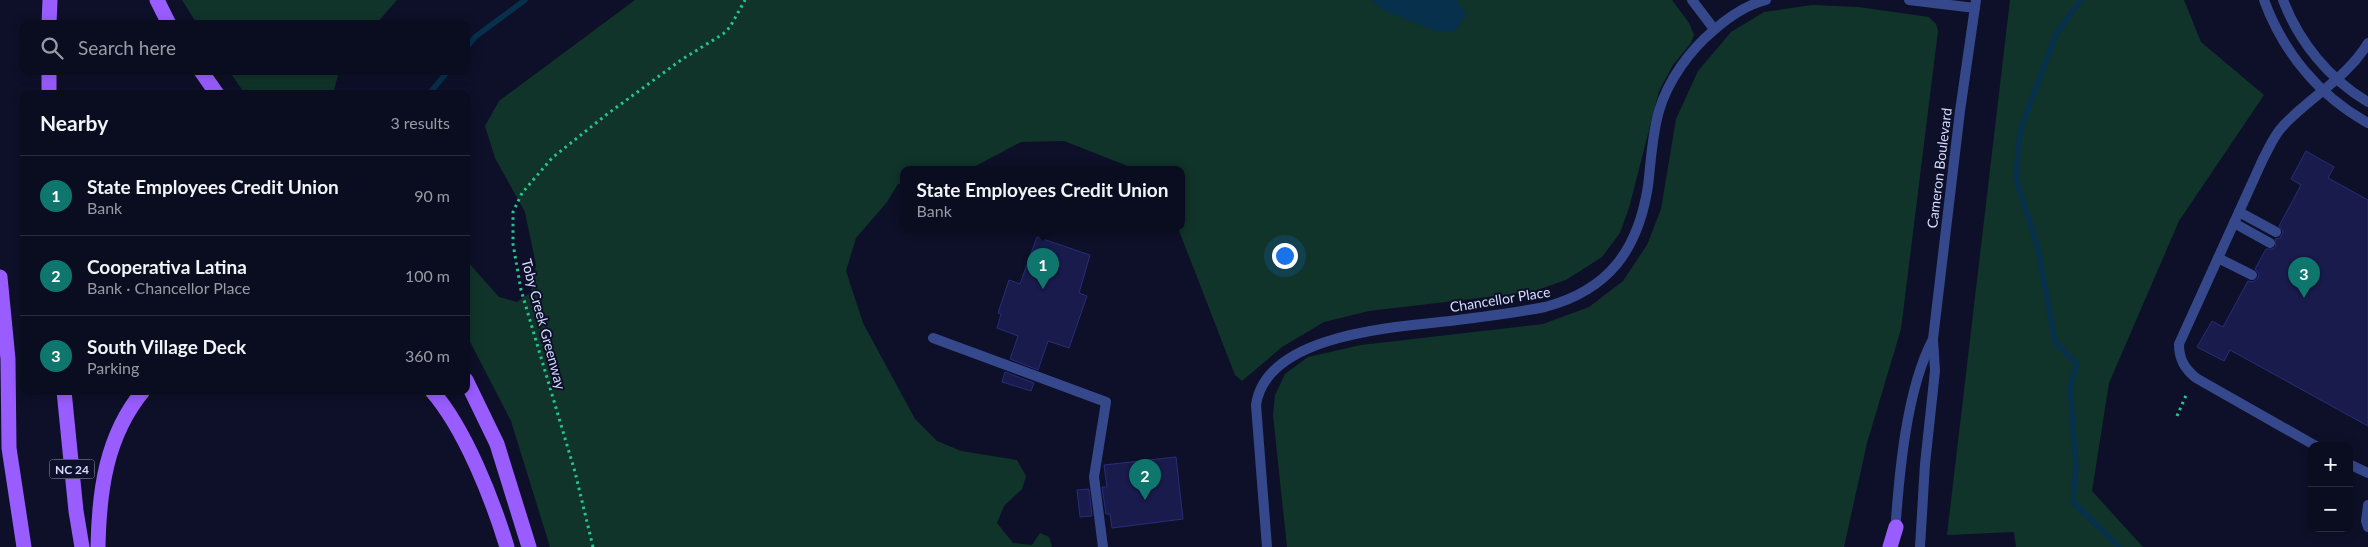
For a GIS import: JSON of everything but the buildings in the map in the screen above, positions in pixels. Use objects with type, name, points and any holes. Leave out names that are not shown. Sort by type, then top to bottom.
[{"type":"main road","points":[[49,20],[50,0]]},
{"type":"main road","points":[[156,0],[167,20]]},
{"type":"main road","points":[[49,75],[49,90]]},
{"type":"main road","points":[[204,75],[214,90]]},
{"type":"main road","points":[[0,277],[8,359],[9,448],[24,547]]},
{"type":"main road","points":[[470,388],[498,444],[529,547]]},
{"type":"main road","name":"NC 24","points":[[64,395],[76,511],[82,547]]},
{"type":"main road","points":[[98,547],[100,498],[104,472],[122,424],[140,395]]},
{"type":"main road","points":[[435,395],[458,428],[470,451],[507,547]]},
{"type":"main road","points":[[0,418],[9,448]]},
{"type":"main road","points":[[1890,547],[1896,527]]},
{"type":"street","points":[[1692,0],[1714,29]]},
{"type":"street","name":"Chancellor Place","points":[[1267,547],[1256,405],[1259,390],[1270,375],[1293,357],[1341,336],[1545,307],[1577,296],[1603,279],[1620,261],[1638,225],[1646,198],[1656,126],[1663,99],[1686,60],[1714,29],[1736,12],[1766,0]]},
{"type":"street","points":[[1909,0],[1975,4]]},
{"type":"street","points":[[2264,0],[2274,25],[2301,67],[2323,91],[2345,109],[2368,123]]},
{"type":"street","points":[[2283,0],[2309,48],[2337,79],[2368,102]]},
{"type":"street","name":"Cameron Boulevard","points":[[1920,547],[1925,464],[1935,370],[1933,339],[1975,4]]},
{"type":"street","points":[[2309,442],[2200,381],[2184,365],[2179,352],[2182,336],[2275,136],[2282,127],[2353,63],[2368,43]]},
{"type":"street","points":[[2239,212],[2276,232]]},
{"type":"street","points":[[2234,223],[2270,243]]},
{"type":"street","points":[[2218,258],[2252,275]]},
{"type":"street","points":[[933,338],[1106,402],[1094,477],[1103,547]]},
{"type":"street","name":"Cameron Boulevard","points":[[1894,547],[1906,439],[1921,367],[1933,339]]},
{"type":"street","points":[[2353,466],[2368,473]]},
{"type":"street","points":[[2368,505],[2366,515],[2368,527]]},
{"type":"path","name":"Toby Creek Greenway","points":[[593,547],[575,472],[521,290],[513,244],[513,212],[522,192],[552,158],[573,144],[606,115],[681,60],[724,34],[745,0]]},
{"type":"path","points":[[2177,416],[2187,393]]},
{"type":"green space","points":[[182,0],[397,0],[380,20],[194,20]]},
{"type":"green space","points":[[635,0],[1672,0],[1689,23],[1694,35],[1691,43],[1673,65],[1659,91],[1629,208],[1620,233],[1602,257],[1566,280],[1531,292],[1369,311],[1324,322],[1282,347],[1242,381],[1235,375],[1179,231],[1185,231],[1185,166],[1128,166],[1064,141],[1021,142],[976,166],[900,166],[900,184],[856,238],[846,271],[863,323],[915,419],[937,441],[961,451],[1017,460],[1026,476],[1022,489],[1004,506],[997,523],[1013,543],[1032,545],[1040,533],[1049,537],[1052,547],[550,547],[511,421],[470,342],[470,264],[499,297],[517,302],[531,292],[536,265],[525,212],[495,158],[485,126],[499,101]]},
{"type":"green space","points":[[2010,0],[2184,0],[2201,42],[2264,95],[2179,221],[2109,383],[2092,491],[2143,547],[2016,547],[2014,532],[1947,535]]},
{"type":"green space","points":[[1812,5],[1858,7],[1929,17],[1936,24],[1938,31],[1901,329],[1867,443],[1844,547],[1287,547],[1273,415],[1275,395],[1285,374],[1308,357],[1361,345],[1543,324],[1589,307],[1623,281],[1647,245],[1661,209],[1676,119],[1698,71],[1731,32],[1764,12]]},
{"type":"green space","points":[[232,75],[338,75],[334,90],[242,90]]},
{"type":"water","points":[[1371,0],[1457,0],[1466,15],[1455,31],[1435,31],[1383,10]]},
{"type":"waterway","points":[[470,43],[475,37],[525,0]]},
{"type":"waterway","points":[[2081,0],[2056,34],[2020,131],[2016,179],[2038,248],[2055,342],[2077,364],[2070,388],[2076,466],[2073,502],[2119,547]]},
{"type":"waterway","points":[[432,90],[445,75]]},
{"type":"place","name":"State Employees Credit Union","points":[[1043,289]]},
{"type":"place","name":"South Village Deck","points":[[2304,298]]},
{"type":"place","name":"Cooperativa Latina","points":[[1145,500]]}]
